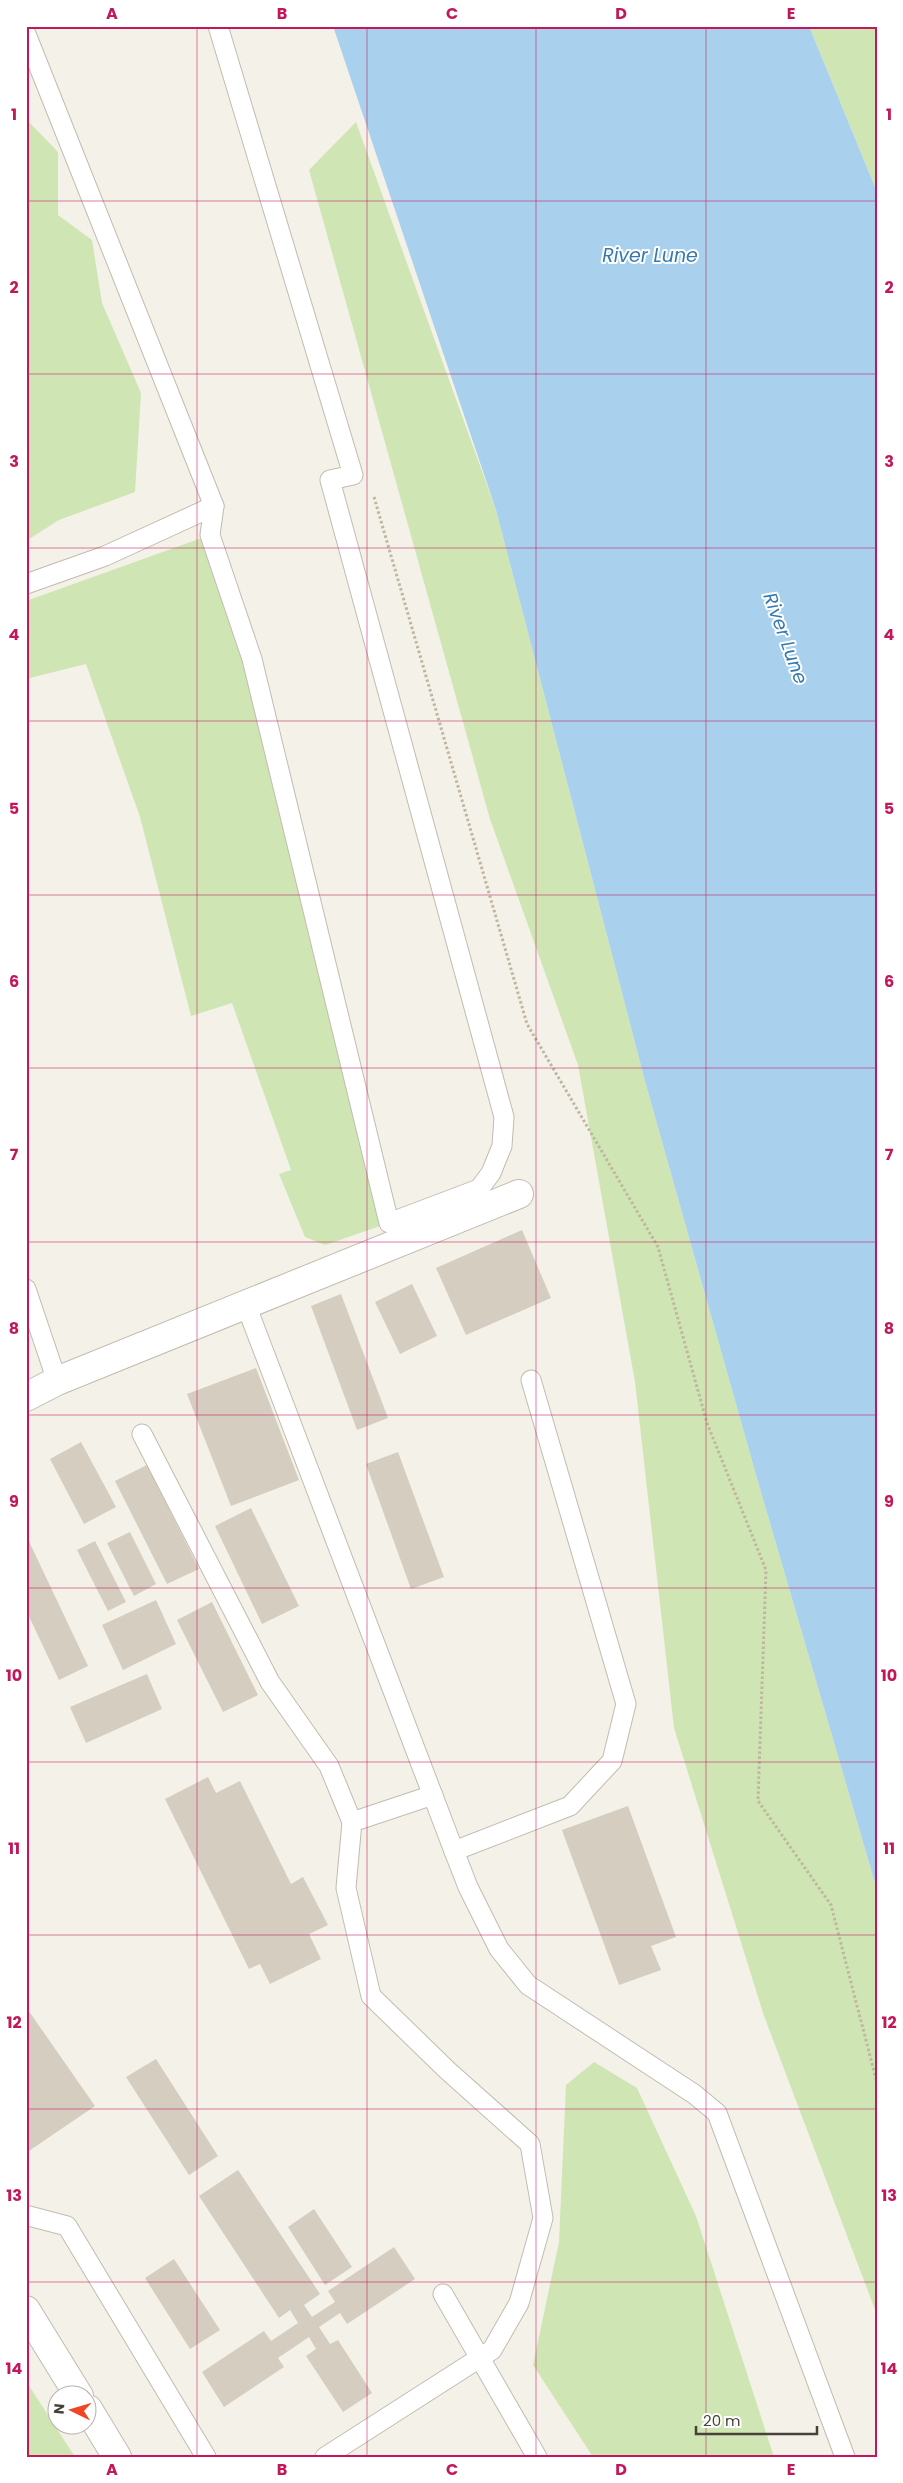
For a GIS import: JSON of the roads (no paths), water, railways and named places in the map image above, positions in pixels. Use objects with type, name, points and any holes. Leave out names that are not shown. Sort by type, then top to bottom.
[{"type":"street","points":[[26,1397],[57,1381],[519,1194]]},
{"type":"street","points":[[26,2310],[73,2386]]},
{"type":"street","points":[[98,2426],[117,2457]]},
{"type":"lane","points":[[26,34],[214,506],[210,535],[252,660],[389,1223],[479,1189],[491,1173],[502,1146],[504,1117],[330,480],[353,474],[218,26]]},
{"type":"lane","points":[[26,584],[105,556],[214,506]]},
{"type":"lane","points":[[26,1289],[57,1381]]},
{"type":"lane","points":[[246,1305],[468,1887],[500,1949],[528,1985],[694,2094],[717,2114],[845,2457]]},
{"type":"lane","points":[[454,1851],[570,1806],[612,1761],[626,1704],[531,1380]]},
{"type":"lane","points":[[142,1434],[270,1682],[329,1766],[352,1822],[346,1888],[371,1996],[447,2070],[530,2144],[543,2218],[519,2303],[492,2350],[325,2457]]},
{"type":"lane","points":[[352,1822],[433,1795]]},
{"type":"lane","points":[[26,2217],[29,2216],[67,2226],[206,2457]]},
{"type":"lane","points":[[443,2294],[537,2457]]},
{"type":"water","name":"River Lune","points":[[333,26],[809,26],[877,192],[877,1890],[758,1482],[646,1085],[496,510]]}]
